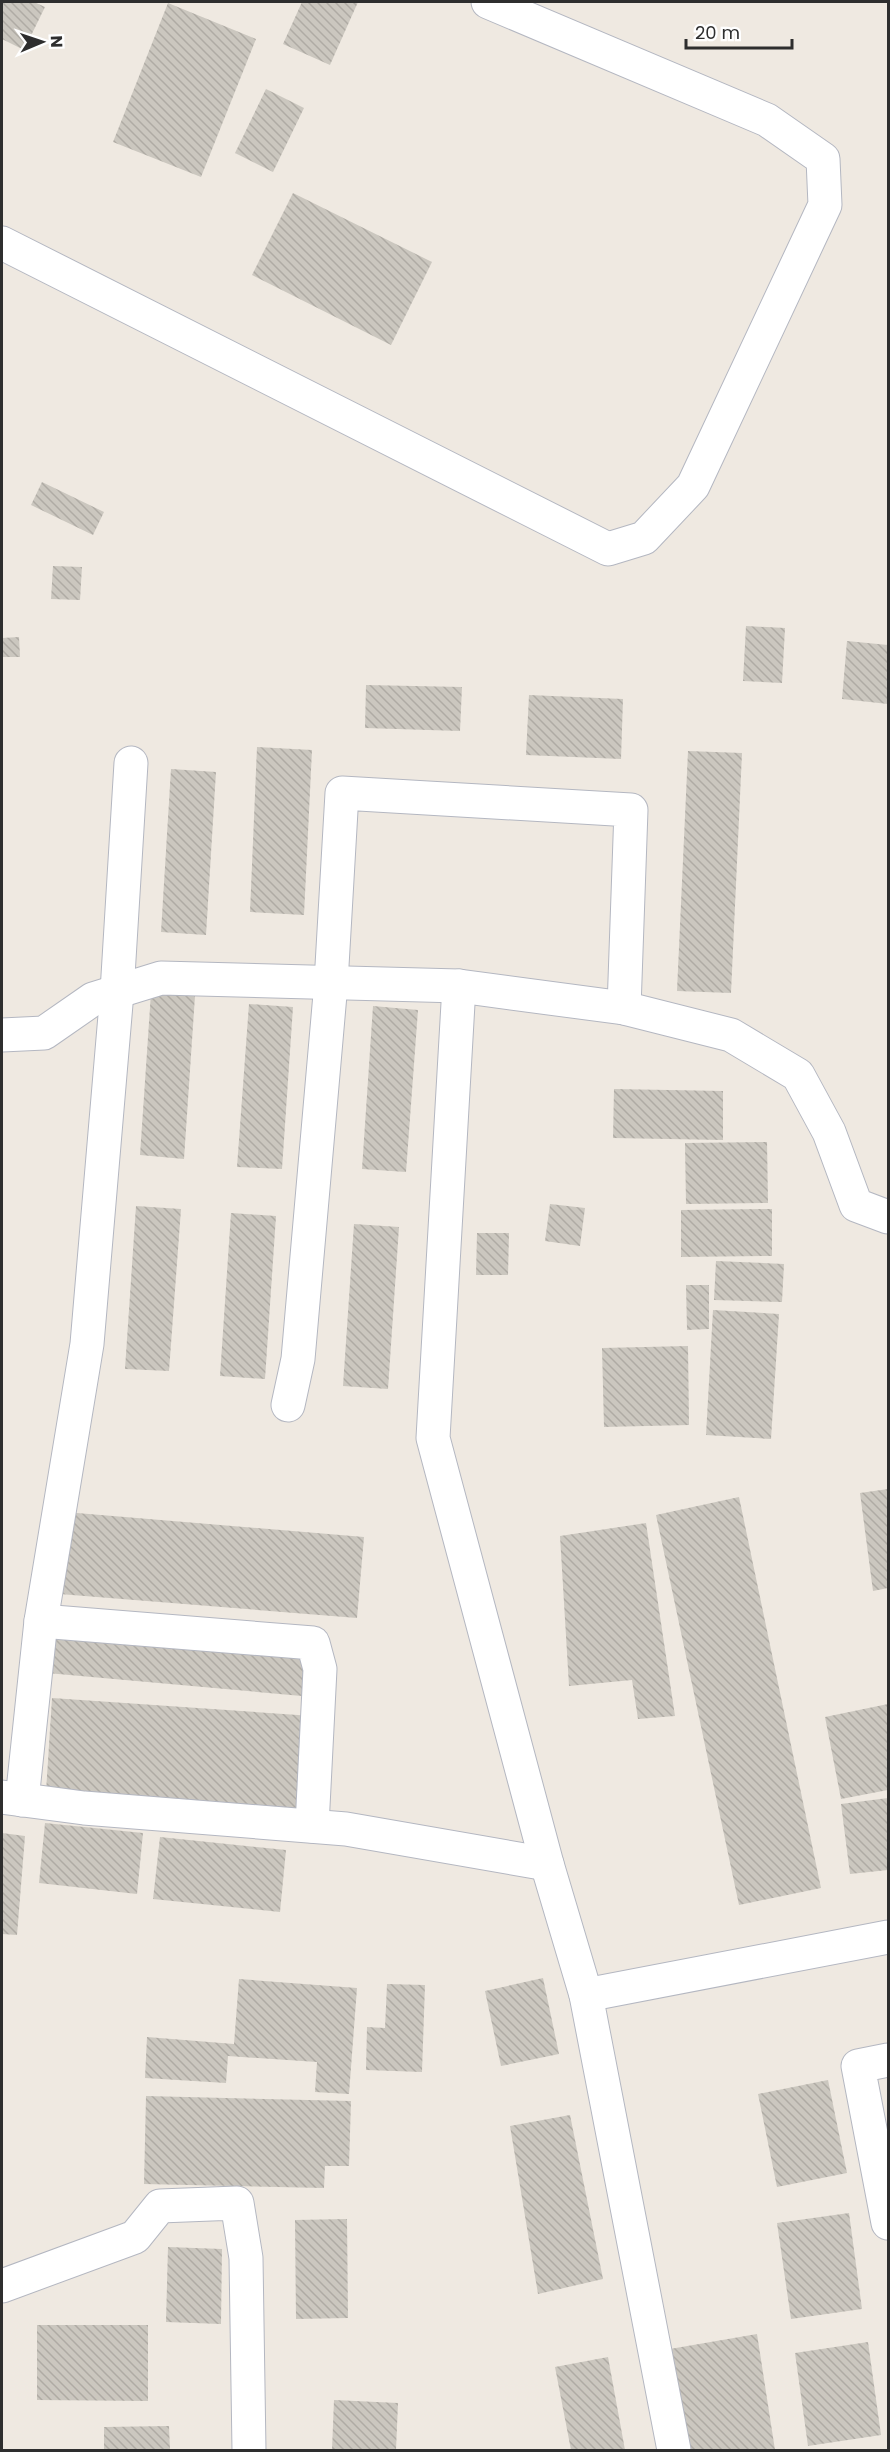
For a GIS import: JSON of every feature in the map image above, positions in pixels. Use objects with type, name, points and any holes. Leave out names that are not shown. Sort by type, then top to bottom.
[{"type":"street","points":[[2,243],[608,549],[644,538],[693,486],[825,205],[823,159],[767,120],[488,2]]},
{"type":"street","points":[[131,763],[117,992],[87,1344],[12,1798],[84,1808],[346,1828],[547,1864]]},
{"type":"street","points":[[288,1405],[298,1359],[331,983],[342,793],[631,810],[624,1008]]},
{"type":"street","points":[[2,1035],[44,1033],[93,999],[161,978],[459,986],[624,1008],[731,1035],[798,1075],[829,1132],[856,1205],[888,1217]]},
{"type":"street","points":[[459,986],[433,1438],[547,1864],[586,1995],[674,2451]]},
{"type":"street","points":[[41,1621],[314,1643],[320,1669],[312,1826]]},
{"type":"street","points":[[586,1995],[888,1937]]},
{"type":"street","points":[[888,2060],[858,2066],[888,2223]]},
{"type":"street","points":[[2,2286],[135,2237],[160,2206],[237,2203],[246,2258],[249,2451]]},
{"type":"building","points":[[2,2],[34,2],[45,7],[24,50],[2,39]]},
{"type":"building","points":[[302,2],[358,2],[330,65],[283,44]]},
{"type":"building","points":[[168,3],[256,39],[201,177],[113,142]]},
{"type":"building","points":[[266,89],[304,108],[273,172],[235,153]]},
{"type":"building","points":[[293,193],[432,262],[391,345],[252,275]]},
{"type":"building","points":[[42,482],[104,512],[93,535],[31,505]]},
{"type":"building","points":[[53,566],[82,567],[80,600],[51,599]]},
{"type":"building","points":[[746,626],[785,628],[782,683],[743,681]]},
{"type":"building","points":[[19,637],[20,657],[2,657],[2,638]]},
{"type":"building","points":[[847,641],[888,645],[888,704],[842,699]]},
{"type":"building","points":[[366,685],[462,687],[460,731],[365,728]]},
{"type":"building","points":[[529,695],[623,699],[621,759],[526,755]]},
{"type":"building","points":[[257,747],[312,750],[304,915],[250,912]]},
{"type":"building","points":[[688,751],[742,753],[731,993],[677,991]]},
{"type":"building","points":[[171,769],[216,772],[206,935],[161,932]]},
{"type":"building","points":[[151,993],[195,996],[184,1159],[140,1155]]},
{"type":"building","points":[[249,1004],[293,1007],[282,1169],[237,1167]]},
{"type":"building","points":[[373,1006],[418,1010],[406,1172],[362,1169]]},
{"type":"building","points":[[614,1089],[723,1091],[723,1140],[613,1138]]},
{"type":"building","points":[[767,1142],[768,1203],[686,1204],[685,1143]]},
{"type":"building","points":[[550,1204],[585,1208],[580,1246],[545,1241]]},
{"type":"building","points":[[136,1206],[181,1209],[169,1371],[125,1369]]},
{"type":"building","points":[[772,1209],[772,1256],[681,1257],[681,1210]]},
{"type":"building","points":[[231,1213],[276,1216],[265,1379],[220,1376]]},
{"type":"building","points":[[354,1224],[399,1227],[388,1389],[343,1386]]},
{"type":"building","points":[[477,1233],[509,1233],[508,1275],[476,1275]]},
{"type":"building","points":[[716,1261],[784,1264],[782,1302],[714,1300]]},
{"type":"building","points":[[686,1285],[709,1285],[709,1329],[687,1330]]},
{"type":"building","points":[[713,1310],[779,1314],[771,1439],[706,1435]]},
{"type":"building","points":[[688,1346],[689,1425],[604,1427],[602,1348]]},
{"type":"building","points":[[888,1489],[888,1588],[873,1591],[860,1493]]},
{"type":"building","points":[[739,1497],[821,1888],[739,1905],[656,1515]]},
{"type":"building","points":[[53,1511],[364,1537],[357,1618],[47,1593]]},
{"type":"building","points":[[646,1523],[675,1716],[638,1719],[632,1680],[569,1686],[560,1536]]},
{"type":"building","points":[[53,1608],[319,1632],[313,1697],[47,1673]]},
{"type":"building","points":[[52,1698],[327,1717],[320,1811],[46,1792]]},
{"type":"building","points":[[888,1704],[888,1790],[841,1799],[825,1717]]},
{"type":"building","points":[[888,1798],[888,1870],[850,1874],[841,1804]]},
{"type":"building","points":[[45,1823],[143,1833],[137,1894],[39,1883]]},
{"type":"building","points":[[2,1833],[25,1836],[17,1935],[2,1934]]},
{"type":"building","points":[[160,1837],[286,1850],[280,1912],[153,1899]]},
{"type":"building","points":[[543,1978],[559,2054],[501,2066],[485,1991]]},
{"type":"building","points":[[239,1979],[357,1988],[349,2094],[315,2092],[317,2062],[228,2056],[226,2083],[145,2078],[147,2037],[234,2044]]},
{"type":"building","points":[[387,1984],[425,1985],[422,2072],[366,2070],[367,2027],[385,2028]]},
{"type":"building","points":[[828,2080],[847,2173],[777,2187],[758,2094]]},
{"type":"building","points":[[146,2096],[351,2101],[349,2166],[325,2166],[324,2188],[144,2184]]},
{"type":"building","points":[[570,2115],[603,2279],[538,2294],[510,2126]]},
{"type":"building","points":[[849,2213],[862,2309],[791,2319],[777,2223]]},
{"type":"building","points":[[347,2219],[348,2318],[296,2319],[295,2220]]},
{"type":"building","points":[[168,2247],[222,2249],[221,2324],[166,2322]]},
{"type":"building","points":[[37,2325],[148,2325],[148,2401],[37,2400]]},
{"type":"building","points":[[757,2334],[775,2450],[686,2450],[670,2349]]},
{"type":"building","points":[[868,2342],[881,2435],[808,2446],[795,2353]]},
{"type":"building","points":[[608,2357],[625,2450],[571,2450],[555,2367]]},
{"type":"building","points":[[334,2400],[398,2403],[396,2450],[332,2450]]},
{"type":"building","points":[[169,2426],[170,2450],[104,2450],[104,2427]]}]
